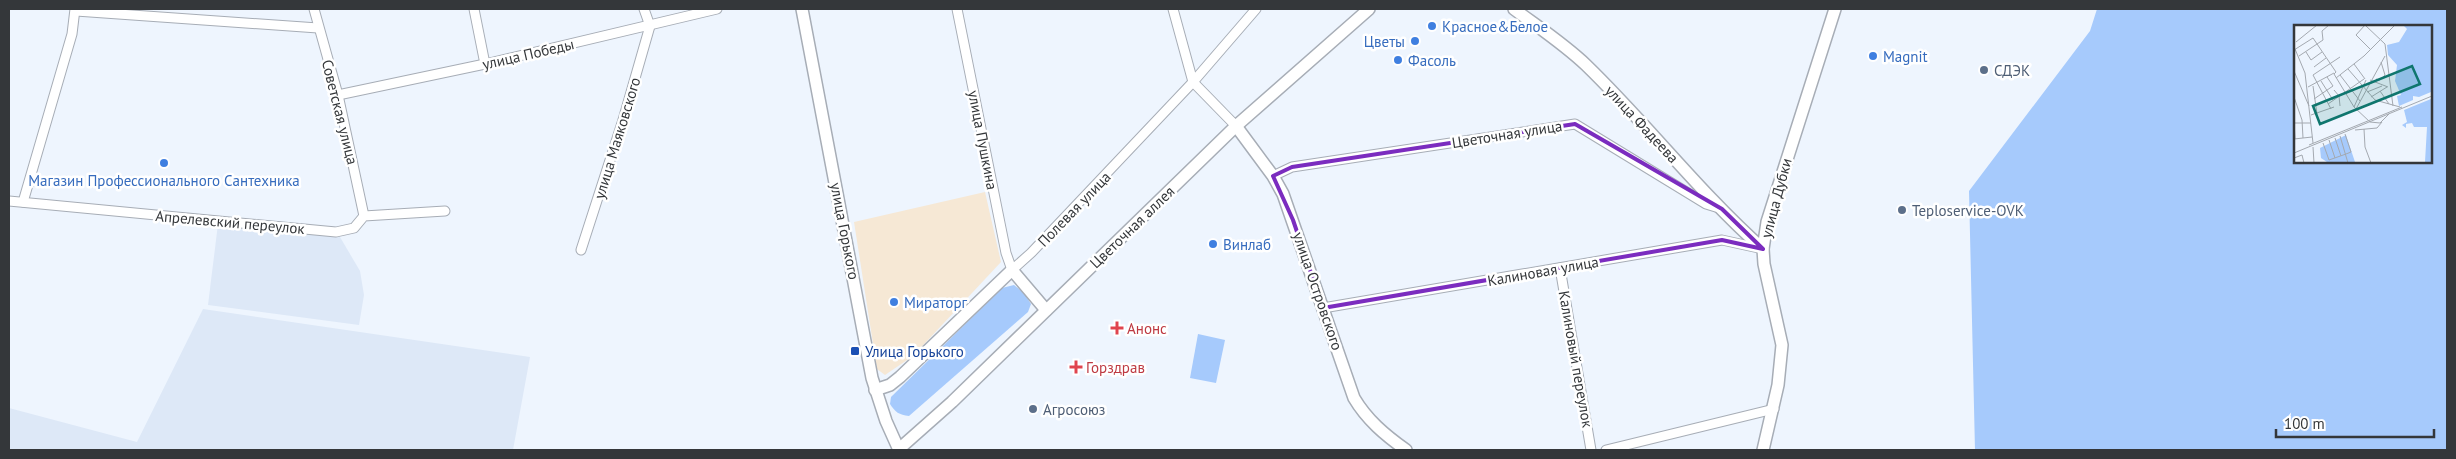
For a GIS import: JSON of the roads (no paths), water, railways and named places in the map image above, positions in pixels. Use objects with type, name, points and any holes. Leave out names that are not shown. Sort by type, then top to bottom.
[{"type":"street","name":"Советская улица","points":[[314,9],[338,95],[364,216]]},
{"type":"street","points":[[474,9],[485,64]]},
{"type":"street","points":[[644,9],[650,26]]},
{"type":"street","name":"улица Победы","points":[[338,95],[485,64],[717,9]]},
{"type":"street","name":"улица Горького","points":[[802,9],[875,390],[899,449]]},
{"type":"street","name":"улица Пушкина","points":[[957,9],[1006,253],[1012,270]]},
{"type":"street","points":[[1173,9],[1193,82],[1236,126]]},
{"type":"street","name":"Полевая улица","points":[[875,390],[890,385],[900,377],[1031,253],[1193,82],[1256,9]]},
{"type":"street","name":"Цветочная аллея","points":[[899,449],[952,402],[1236,126],[1369,9]]},
{"type":"street","name":"улица Фадеева","points":[[1514,9],[1584,64],[1644,124],[1722,209],[1763,249]]},
{"type":"street","name":"улица Дубки","points":[[1763,450],[1774,409],[1782,345],[1763,249],[1767,222],[1835,9]]},
{"type":"street","points":[[23,202],[72,34],[76,10],[318,28]]},
{"type":"street","name":"улица Маяковского","points":[[581,250],[623,120],[650,26]]},
{"type":"street","name":"Цветочная улица","points":[[1273,176],[1292,167],[1575,124],[1706,204],[1722,209]]},
{"type":"street","name":"улица Островского","points":[[1236,126],[1273,176],[1293,220],[1354,398],[1363,413],[1380,430],[1406,450]]},
{"type":"street","name":"Апрелевский переулок","points":[[9,201],[336,232],[354,228],[364,216]]},
{"type":"street","points":[[364,216],[446,211]]},
{"type":"street","name":"Калиновая улица","points":[[1323,308],[1722,240],[1763,249]]},
{"type":"street","name":"Калиновый переулок","points":[[1560,268],[1592,450]]},
{"type":"street","points":[[1012,270],[1046,310]]},
{"type":"street","points":[[1606,450],[1774,409]]},
{"type":"place","name":"Красное&Белое","points":[[1432,26]]},
{"type":"place","name":"Цветы","points":[[1415,41]]},
{"type":"place","name":"Magnit","points":[[1873,56]]},
{"type":"place","name":"Фасоль","points":[[1398,60]]},
{"type":"place","name":"СДЭК","points":[[1984,70]]},
{"type":"place","name":"Магазин Профессионального Сантехника","points":[[164,163]]},
{"type":"place","name":"Teploservice-OVK","points":[[1902,210]]},
{"type":"place","name":"Винлаб","points":[[1213,244]]},
{"type":"place","name":"Мираторг","points":[[894,302]]},
{"type":"place","name":"Анонс","points":[[1117,328]]},
{"type":"place","name":"Улица Горького","points":[[855,351]]},
{"type":"place","name":"Горздрав","points":[[1076,367]]},
{"type":"place","name":"Агросоюз","points":[[1033,409]]}]
